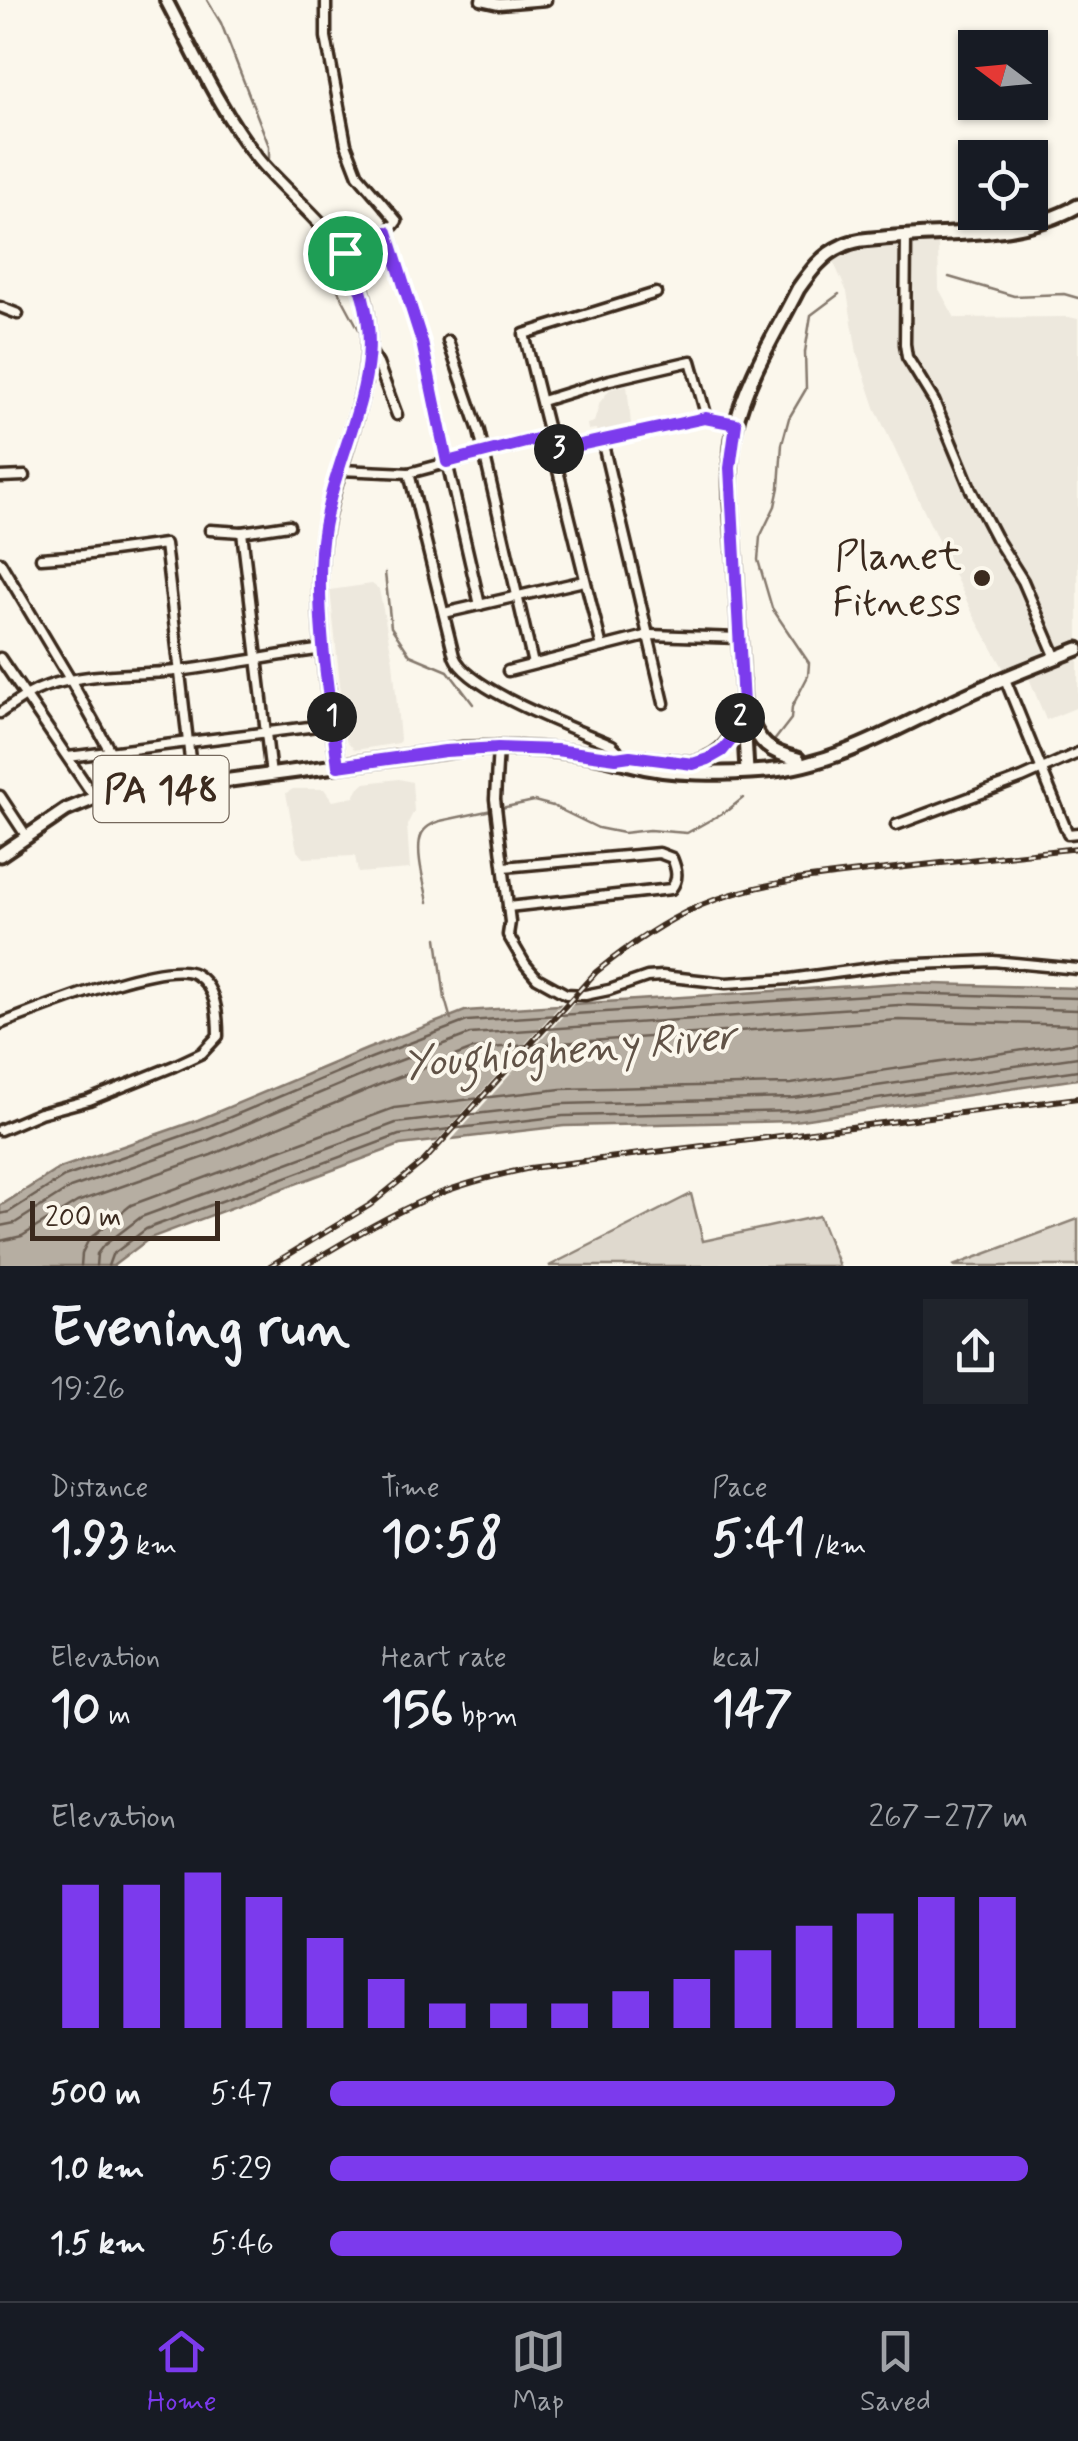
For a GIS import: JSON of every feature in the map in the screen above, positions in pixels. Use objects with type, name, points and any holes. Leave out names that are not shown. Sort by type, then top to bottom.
[{"type":"main road","points":[[166,0],[238,131],[286,191],[345,253],[364,297],[370,331],[366,380],[329,506],[322,548],[324,650],[338,766]]},
{"type":"main road","points":[[881,735],[836,756],[785,768],[747,768],[730,468],[736,424],[757,369],[798,289],[831,252],[857,240],[1019,227],[1078,206]]},
{"type":"main road","points":[[743,704],[759,740],[778,754],[798,759],[881,735],[1078,650]]},
{"type":"main road","points":[[693,764],[722,751],[731,740],[743,704]]},
{"type":"main road","name":"PA 148","points":[[0,854],[66,810],[94,798],[445,751],[556,750],[747,768]]},
{"type":"main road","name":"PA 148","points":[[616,758],[629,764],[679,771],[747,768],[798,759]]},
{"type":"street","points":[[326,0],[326,37],[346,144],[358,175],[397,218],[396,226],[345,253]]},
{"type":"street","points":[[481,0],[498,4],[546,0]]},
{"type":"street","points":[[387,232],[422,342],[480,605]]},
{"type":"street","points":[[906,236],[907,356],[934,401],[971,490],[1024,581],[1056,658]]},
{"type":"street","points":[[602,648],[524,334],[656,293]]},
{"type":"street","points":[[0,306],[18,314]]},
{"type":"street","points":[[448,341],[479,431],[533,664]]},
{"type":"street","points":[[370,351],[396,415]]},
{"type":"street","points":[[542,400],[691,361],[706,418]]},
{"type":"street","points":[[552,451],[706,418],[736,424]]},
{"type":"street","points":[[340,470],[409,472],[549,436]]},
{"type":"street","points":[[602,440],[664,704]]},
{"type":"street","points":[[409,472],[456,662],[468,676],[512,701],[612,745],[617,750],[616,758]]},
{"type":"street","points":[[0,478],[25,476]]},
{"type":"street","points":[[210,530],[242,532],[289,525]]},
{"type":"street","points":[[242,532],[271,776]]},
{"type":"street","points":[[41,558],[165,544],[193,785]]},
{"type":"street","points":[[0,562],[110,751]]},
{"type":"street","points":[[444,613],[584,580]]},
{"type":"street","points":[[508,671],[650,635],[739,638]]},
{"type":"street","points":[[0,713],[26,695],[71,681],[324,650]]},
{"type":"street","points":[[0,658],[94,798]]},
{"type":"street","points":[[1005,679],[1073,834]]},
{"type":"street","points":[[68,757],[332,724]]},
{"type":"street","points":[[498,748],[495,799],[508,935],[537,978],[566,994],[585,995],[662,976],[726,983],[892,965],[993,961],[1078,969]]},
{"type":"street","points":[[896,825],[1078,754]]},
{"type":"street","points":[[0,796],[27,836]]},
{"type":"street","points":[[504,868],[659,853],[672,858],[676,867],[676,880],[670,889],[508,908]]},
{"type":"street","points":[[0,1024],[74,996],[167,970],[186,970],[198,975],[210,988],[218,1017],[218,1036],[202,1053],[89,1100],[40,1113],[0,1130]]},
{"type":"shaded area","points":[[938,243],[939,289],[955,318],[1078,319],[1078,642],[1005,671],[973,614],[876,410],[857,353],[847,292],[833,261],[860,249]]},
{"type":"shaded area","points":[[627,385],[631,424],[597,433],[596,429],[588,430],[587,424],[594,422],[600,402],[610,389]]},
{"type":"shaded area","points":[[372,584],[379,589],[393,661],[400,739],[399,743],[355,750],[346,740],[330,590]]},
{"type":"shaded area","points":[[1078,658],[1078,707],[1046,720],[1029,678]]},
{"type":"shaded area","points":[[399,779],[412,782],[414,811],[407,825],[410,869],[358,873],[355,856],[303,858],[297,851],[286,793],[293,789],[324,789],[333,801],[354,797],[365,783]]},
{"type":"shaded area","points":[[691,1194],[703,1241],[819,1216],[839,1266],[549,1266]]},
{"type":"shaded area","points":[[1078,1219],[1078,1266],[953,1266]]},
{"type":"water","name":"Youghiogheny River","points":[[899,983],[1078,988],[1078,1079],[794,1121],[564,1126],[400,1145],[150,1238],[113,1266],[0,1266],[0,1206],[60,1168],[198,1120],[465,1011]]},
{"type":"pier","points":[[577,1000],[447,1145],[432,1147],[564,1001]]},
{"type":"waterway","points":[[207,0],[221,23],[269,146],[269,158]]},
{"type":"waterway","points":[[327,270],[363,337]]},
{"type":"waterway","points":[[949,277],[1014,296],[1064,294],[1078,298]]},
{"type":"waterway","points":[[774,741],[791,719],[792,707],[808,676],[809,663],[772,608],[758,560],[760,537],[775,506],[789,418],[806,389],[805,352],[811,315],[839,294]]},
{"type":"waterway","points":[[385,573],[391,627],[410,655],[448,671],[473,704]]},
{"type":"waterway","points":[[428,902],[419,843],[424,830],[440,821],[534,801],[598,828],[623,833],[687,833],[743,798]]},
{"type":"waterway","name":"Youghiogheny River","points":[[437,938],[451,1020]]},
{"type":"railway","points":[[270,1266],[370,1205],[424,1161],[596,972],[685,913],[745,891],[792,881],[1078,848]]},
{"type":"railway","points":[[304,1266],[433,1196],[530,1168],[1078,1098]]},
{"type":"place","name":"Planet Fitness","points":[[982,578]]},
{"type":"route","points":[[387,232],[422,342],[447,462],[549,436],[552,451],[705,418],[736,424],[730,468],[743,704],[737,727],[722,751],[693,764],[539,749],[464,749],[338,766],[324,650],[322,548],[329,506],[366,380],[370,351],[366,309],[345,253],[387,232]]}]
